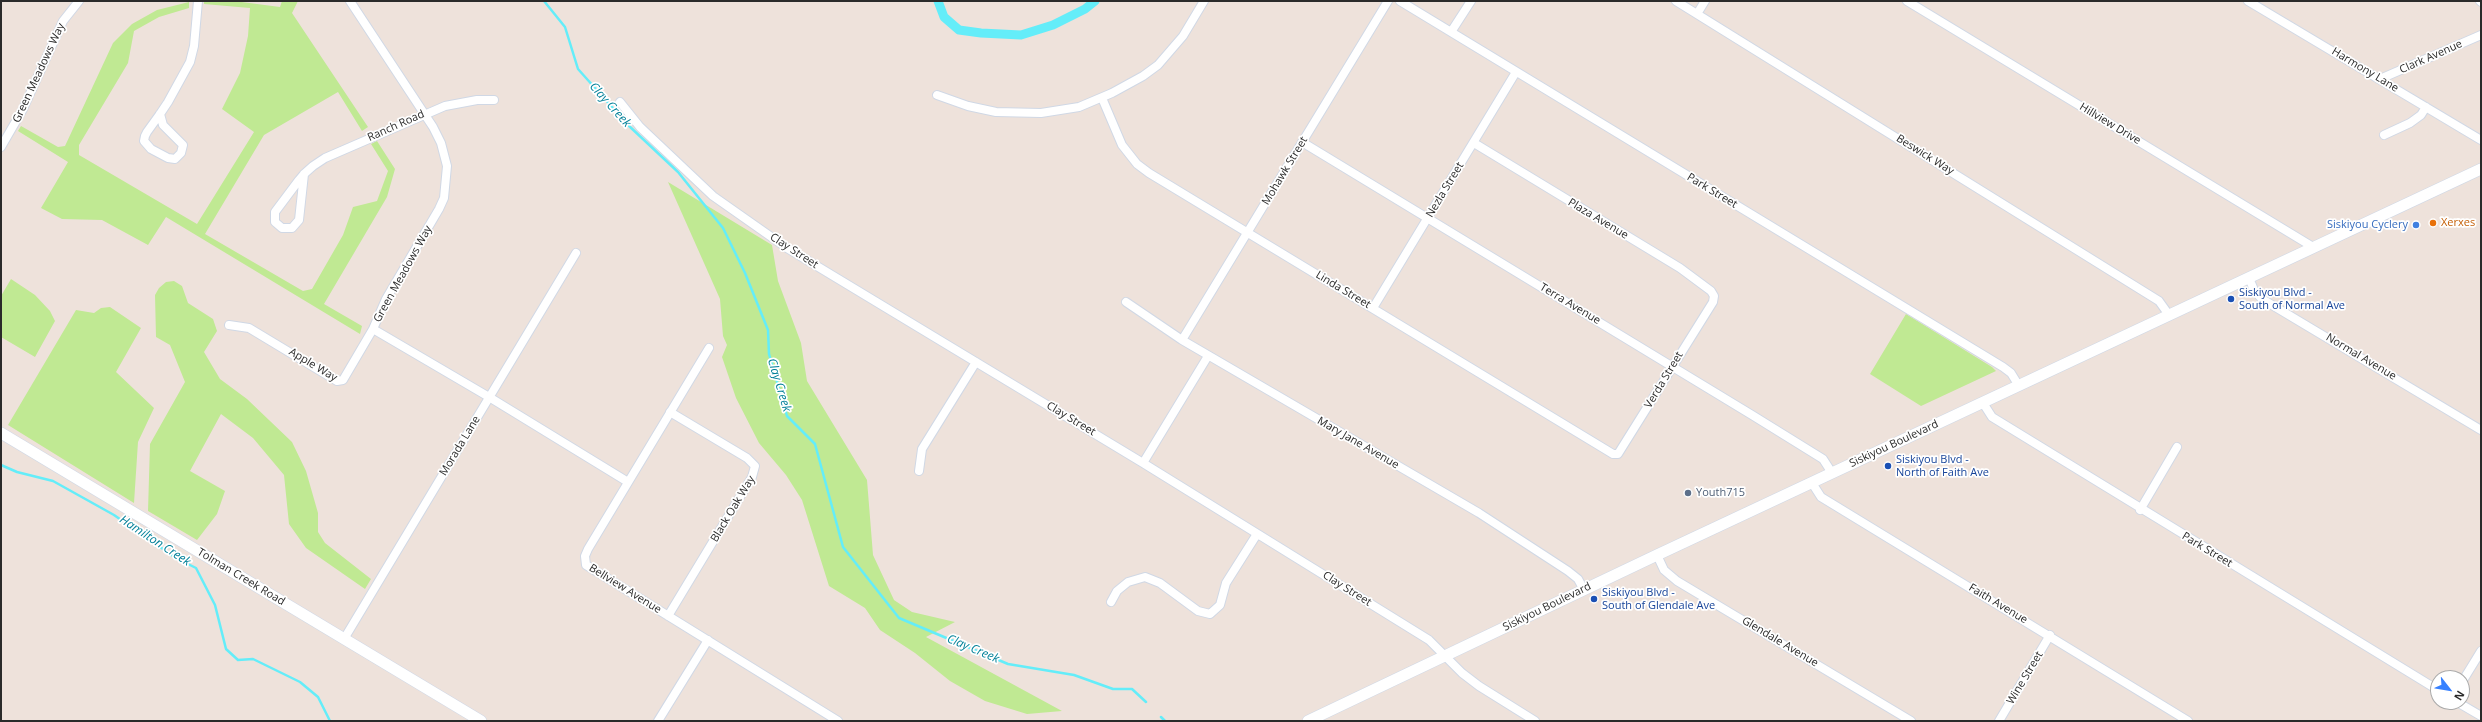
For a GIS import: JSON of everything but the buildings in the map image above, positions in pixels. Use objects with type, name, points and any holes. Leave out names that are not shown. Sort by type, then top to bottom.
[{"type":"main road","name":"Siskiyou Boulevard","points":[[1308,721],[1657,555],[2481,169]]},
{"type":"main road","name":"Tolman Creek Road","points":[[1,433],[481,721]]},
{"type":"street","name":"Green Meadows Way","points":[[1,147],[23,109],[63,21],[79,1]]},
{"type":"street","points":[[160,114],[163,125],[183,145],[182,154],[175,159],[168,158],[151,150],[144,141],[147,132],[160,114],[190,62],[194,46],[198,1]]},
{"type":"street","name":"Green Meadows Way","points":[[350,1],[433,128],[444,151],[447,166],[444,198],[386,299],[373,329],[489,397],[628,482]]},
{"type":"street","points":[[937,95],[982,110],[1024,114],[1065,110],[1102,98],[1143,76],[1158,65],[1183,36],[1204,1]]},
{"type":"street","name":"Mohawk Street","points":[[1182,340],[1388,1]]},
{"type":"street","name":"Park Street","points":[[1400,1],[2003,367],[2011,373],[2019,386]]},
{"type":"street","points":[[1451,32],[1470,1]]},
{"type":"street","name":"Beswick Way","points":[[1676,1],[2159,301],[2169,315]]},
{"type":"street","points":[[1697,14],[1705,1]]},
{"type":"street","name":"Hillview Drive","points":[[1907,1],[2313,247]]},
{"type":"street","name":"Harmony Lane","points":[[2248,1],[2481,140]]},
{"type":"street","name":"Clark Avenue","points":[[2380,79],[2481,35]]},
{"type":"street","name":"Nezla Street","points":[[1373,308],[1516,72]]},
{"type":"street","name":"Linda Street","points":[[1102,98],[1119,139],[1137,164],[1613,454]]},
{"type":"street","name":"Ranch Road","points":[[304,174],[299,220],[292,228],[282,228],[275,222],[275,212],[304,174],[325,158],[423,114],[461,103],[494,100]]},
{"type":"street","name":"Clay Street","points":[[620,102],[640,127],[713,196],[787,248],[1143,463],[1429,640],[1479,686],[1535,721]]},
{"type":"street","points":[[2384,135],[2410,123],[2420,115],[2426,107]]},
{"type":"street","name":"Terra Avenue","points":[[1302,142],[1673,366],[1822,459],[1832,473]]},
{"type":"street","name":"Plaza Avenue","points":[[1474,143],[1697,280],[1711,291],[1714,296],[1713,302]]},
{"type":"street","name":"Morada Lane","points":[[344,639],[576,253]]},
{"type":"street","name":"Normal Avenue","points":[[2249,278],[2254,290],[2262,298],[2481,430]]},
{"type":"street","name":"Mary Jane Avenue","points":[[1126,302],[1208,356],[1479,514],[1568,571],[1578,579],[1584,590]]},
{"type":"street","name":"Verda Street","points":[[1613,454],[1621,452],[1713,302]]},
{"type":"street","name":"Apple Way","points":[[229,326],[249,328],[340,382],[346,376],[373,329]]},
{"type":"street","name":"Bellview Avenue","points":[[709,348],[588,549],[584,561],[588,569],[708,640],[838,721]]},
{"type":"street","points":[[1143,463],[1208,356]]},
{"type":"street","points":[[919,471],[922,449],[976,362]]},
{"type":"street","name":"Park Street","points":[[1983,403],[1992,417],[2140,510],[2430,685]]},
{"type":"street","name":"Black Oak Way","points":[[668,616],[752,477],[755,466],[747,458],[670,412]]},
{"type":"street","points":[[2140,510],[2177,446]]},
{"type":"street","name":"Faith Avenue","points":[[1812,483],[1821,497],[2050,635],[2188,721]]},
{"type":"street","points":[[1111,602],[1117,591],[1128,582],[1145,577],[1160,583],[1198,611],[1210,614],[1220,605],[1228,579],[1257,534]]},
{"type":"street","name":"Glendale Avenue","points":[[1657,555],[1664,570],[1677,581],[1911,721]]},
{"type":"street","name":"Wine Street","points":[[1999,721],[2050,635]]},
{"type":"street","points":[[658,721],[708,640]]},
{"type":"street","points":[[2469,670],[2481,650]]},
{"type":"street","points":[[2470,710],[2481,716]]},
{"type":"green space","points":[[204,1],[234,1],[280,7],[282,1],[298,1],[292,13],[368,127],[362,131],[338,92],[264,135],[205,234],[303,291],[312,289],[343,235],[353,207],[377,201],[388,171],[371,144],[377,141],[395,169],[387,197],[324,304],[362,326],[360,334],[166,217],[148,245],[102,220],[62,219],[41,208],[68,162],[18,131],[21,126],[58,147],[65,146],[113,43],[132,24],[157,10],[189,2],[189,8],[159,17],[134,31],[128,63],[79,145],[79,155],[197,224],[254,132],[222,109],[240,73],[248,36],[250,8],[204,4]]},
{"type":"green space","points":[[668,182],[772,245],[778,281],[801,343],[807,381],[867,480],[873,555],[894,600],[912,612],[955,622],[926,637],[1062,711],[1027,714],[985,701],[950,681],[915,653],[880,630],[865,608],[829,586],[802,500],[786,475],[759,443],[736,398],[722,357],[727,345],[723,336],[720,299]]},
{"type":"green space","points":[[11,279],[35,295],[50,311],[55,321],[35,357],[1,337],[1,296]]},
{"type":"green space","points":[[174,281],[182,286],[188,303],[213,319],[217,331],[204,352],[220,379],[247,399],[292,442],[306,471],[318,513],[318,532],[325,543],[371,579],[365,589],[306,548],[289,524],[284,475],[253,438],[221,414],[190,471],[225,491],[217,514],[197,540],[148,511],[150,444],[185,382],[170,345],[156,337],[155,295],[159,288],[166,282]]},
{"type":"green space","points":[[110,307],[141,328],[116,372],[154,408],[138,442],[134,503],[8,425],[76,310],[94,313],[101,308]]},
{"type":"green space","points":[[1906,314],[1992,367],[1996,371],[1921,406],[1870,374]]},
{"type":"waterway","name":"Clay Creek","points":[[544,1],[565,27],[578,69],[628,125],[678,172],[723,228],[745,273],[768,330],[769,354],[787,416],[815,444],[843,547],[899,618],[1008,664],[1074,675],[1113,689],[1132,689],[1146,702]]},
{"type":"waterway","points":[[938,1],[944,17],[959,30],[981,33],[1021,35],[1053,25],[1085,9],[1095,1]]},
{"type":"waterway","name":"Hamilton Creek","points":[[1,465],[17,472],[53,481],[114,515],[176,558],[196,568],[215,605],[226,649],[238,660],[253,659],[300,682],[318,697],[330,721]]},
{"type":"waterway","name":"Clay Creek","points":[[1161,717],[1165,721]]},
{"type":"place","name":"Xerxes","points":[[2433,223]]},
{"type":"place","name":"Siskiyou Cyclery","points":[[2416,225]]},
{"type":"place","name":"Siskiyou Blvd - South of Normal Ave","points":[[2231,299]]},
{"type":"place","name":"Siskiyou Blvd - North of Faith Ave","points":[[1888,466]]},
{"type":"place","name":"Youth715","points":[[1688,493]]},
{"type":"place","name":"Siskiyou Blvd - South of Glendale Ave","points":[[1594,599]]}]
